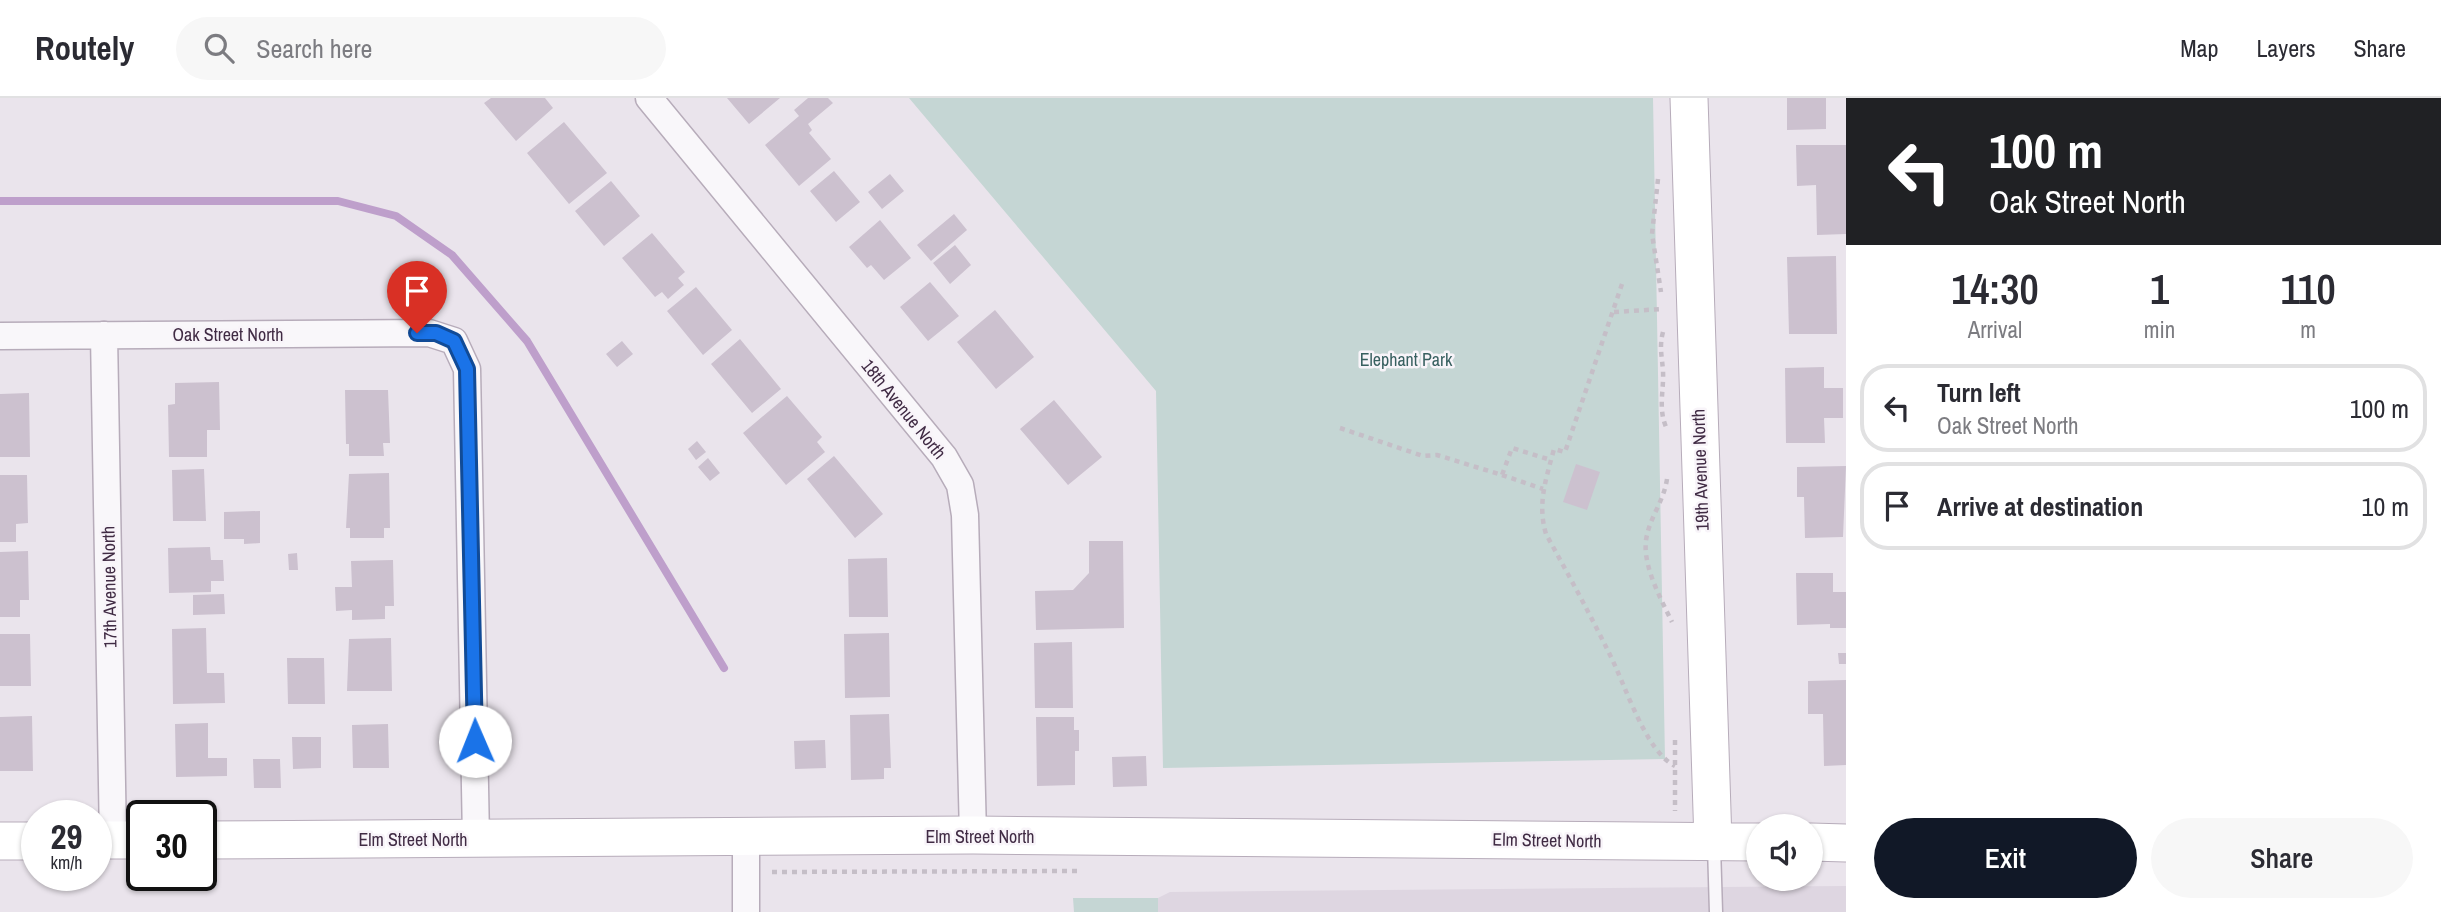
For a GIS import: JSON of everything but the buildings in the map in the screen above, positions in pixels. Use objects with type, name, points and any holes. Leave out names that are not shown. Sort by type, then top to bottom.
[{"type":"street","name":"18th Avenue North","points":[[649,98],[944,457],[960,485],[965,514],[973,835]]},
{"type":"street","name":"19th Avenue North","points":[[1689,98],[1713,842]]},
{"type":"street","name":"Oak Street North","points":[[0,336],[429,333],[454,341],[467,369],[476,839]]},
{"type":"street","name":"17th Avenue North","points":[[104,335],[117,840]]},
{"type":"street","name":"Elm Street North","points":[[217,840],[973,835],[1746,842]]},
{"type":"street","points":[[746,837],[746,912]]},
{"type":"street","points":[[0,841],[21,841]]},
{"type":"street","points":[[1823,842],[1846,843]]},
{"type":"lane","points":[[1713,842],[1716,912]]},
{"type":"path","points":[[1658,177],[1653,234],[1661,295]]},
{"type":"path","points":[[1622,284],[1565,452],[1554,449],[1543,489],[1541,516],[1546,534],[1656,747],[1667,762],[1675,766]]},
{"type":"path","points":[[1614,312],[1663,308],[1664,318]]},
{"type":"path","points":[[1664,326],[1659,344],[1663,371],[1661,407],[1667,430]]},
{"type":"path","points":[[1340,428],[1423,456],[1437,455],[1543,489]]},
{"type":"path","points":[[1502,475],[1511,448],[1551,460]]},
{"type":"path","points":[[1668,477],[1666,491],[1646,536],[1646,549],[1656,588],[1675,628]]},
{"type":"path","points":[[1675,731],[1675,819]]},
{"type":"shaded area","points":[[1823,886],[1846,886],[1846,912],[1158,912],[1158,898],[1170,892],[1746,887],[1746,891],[1823,891]]},
{"type":"green space","name":"Elephant Park","points":[[909,98],[1653,98],[1665,759],[1163,768],[1156,391]]},
{"type":"green space","points":[[1073,898],[1158,898],[1158,912],[1074,912]]},
{"type":"waterway","points":[[0,201],[338,201],[396,216],[452,255],[527,341],[724,668]]},
{"type":"route","points":[[417,333],[436,333],[454,341],[467,369],[475,741]]}]
